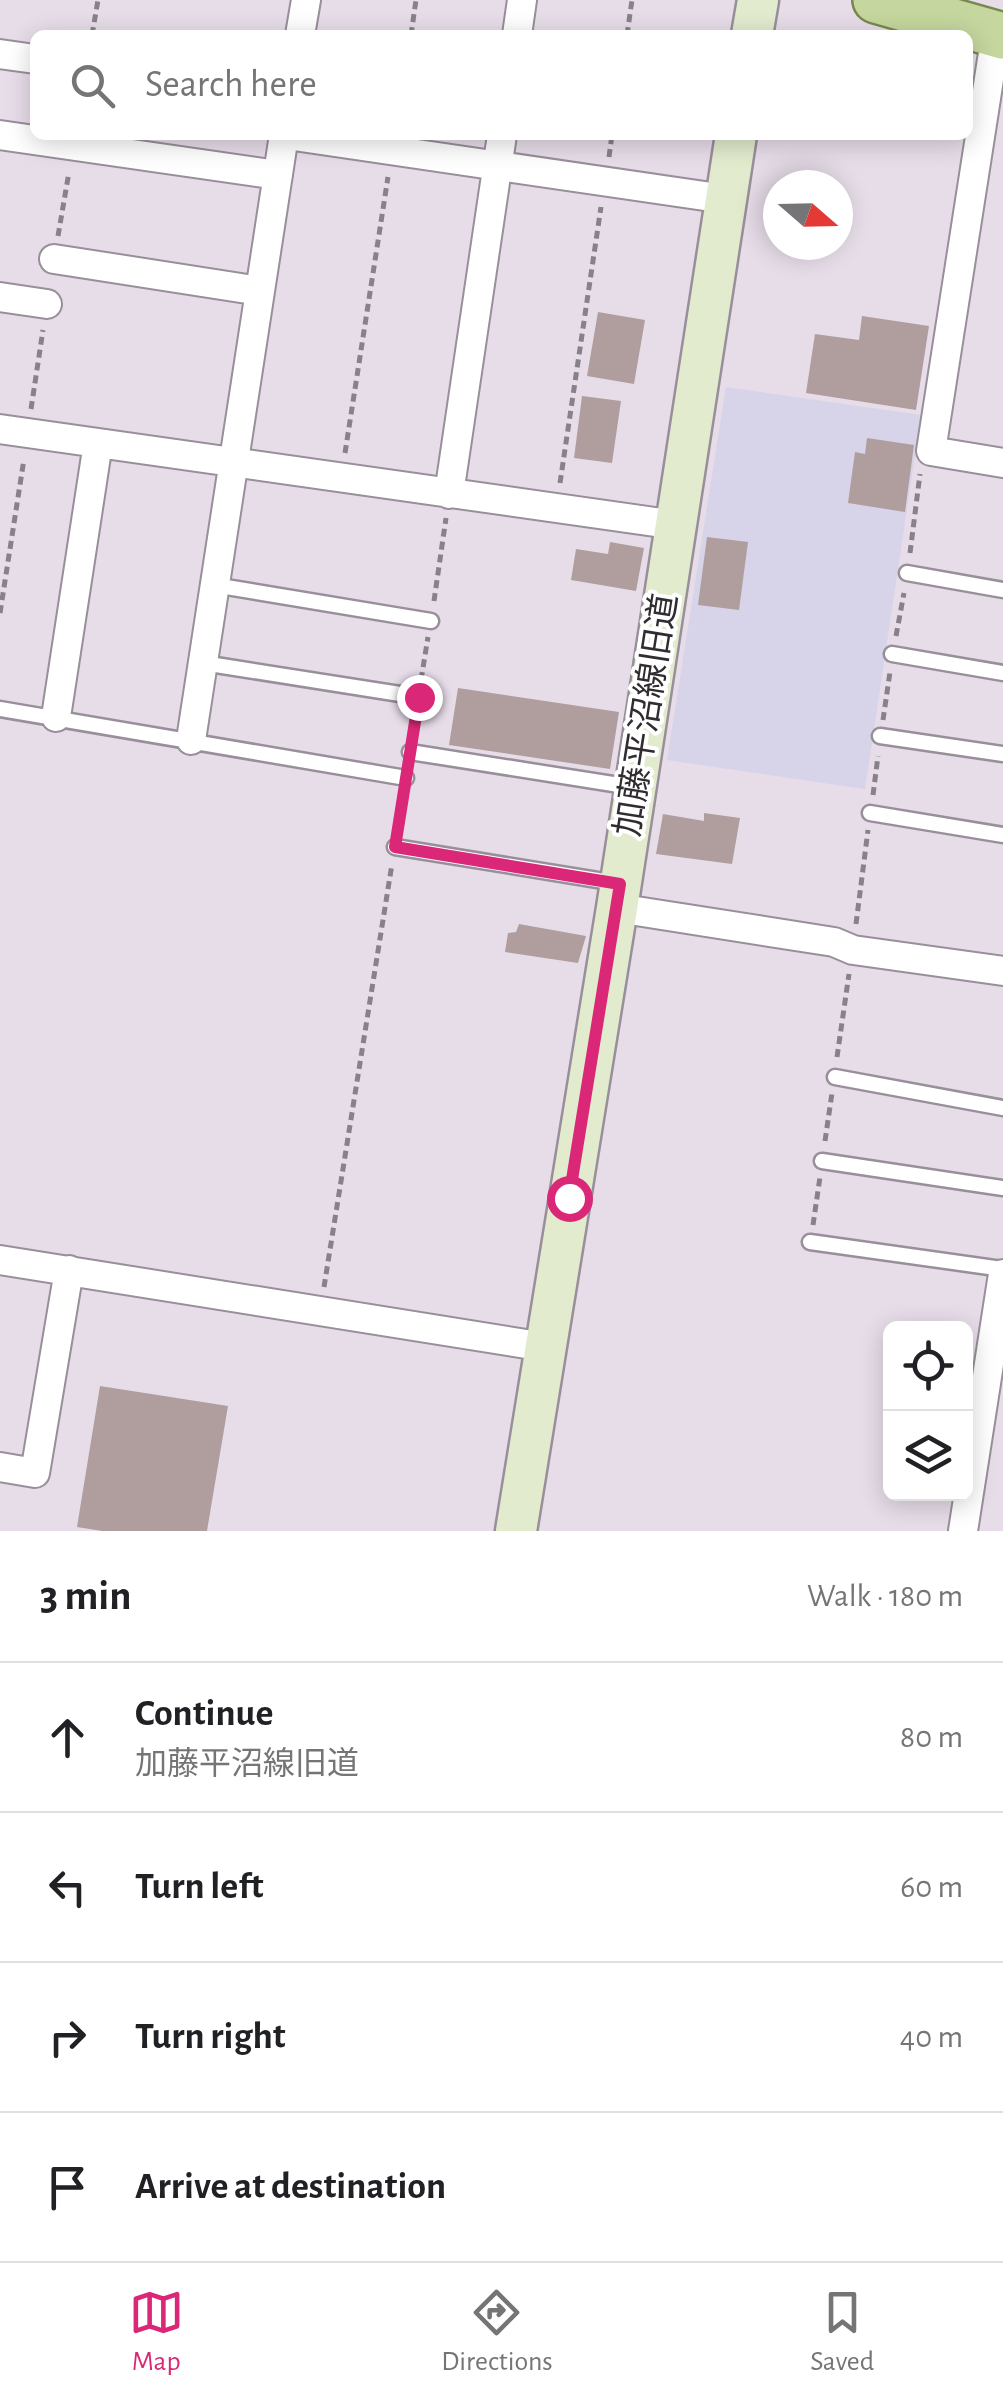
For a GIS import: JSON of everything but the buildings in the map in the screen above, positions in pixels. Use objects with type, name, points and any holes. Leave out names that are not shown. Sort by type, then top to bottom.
[{"type":"main road","points":[[876,0],[994,19]]},
{"type":"street","points":[[301,30],[306,0]]},
{"type":"street","points":[[518,30],[522,0]]},
{"type":"street","points":[[753,30],[758,0]]},
{"type":"street","points":[[994,19],[932,451],[1003,462]]},
{"type":"street","points":[[0,54],[30,58]]},
{"type":"street","points":[[0,135],[30,140]]},
{"type":"street","points":[[33,140],[278,176]]},
{"type":"street","points":[[191,740],[285,140]]},
{"type":"street","points":[[322,140],[725,199]]},
{"type":"street","points":[[449,494],[501,140]]},
{"type":"street","name":"加藤平沼線旧道","points":[[516,1531],[735,140]]},
{"type":"street","points":[[54,259],[260,291]]},
{"type":"street","points":[[0,297],[47,304]]},
{"type":"street","points":[[14,431],[676,526]]},
{"type":"street","points":[[56,717],[98,443]]},
{"type":"street","points":[[619,896],[834,942],[853,950],[1003,971]]},
{"type":"street","points":[[0,1260],[545,1347]]},
{"type":"street","points":[[0,1467],[35,1473],[70,1270]]},
{"type":"street","points":[[963,1531],[1003,1272]]},
{"type":"lane","points":[[907,573],[1003,590]]},
{"type":"lane","points":[[214,585],[431,621]]},
{"type":"lane","points":[[892,654],[1003,673]]},
{"type":"lane","points":[[203,662],[419,697]]},
{"type":"lane","points":[[0,709],[406,778]]},
{"type":"lane","points":[[880,736],[1003,754]]},
{"type":"lane","points":[[410,752],[635,787]]},
{"type":"lane","points":[[870,813],[1003,835]]},
{"type":"lane","points":[[395,847],[619,896]]},
{"type":"lane","points":[[835,1077],[1003,1108]]},
{"type":"lane","points":[[822,1161],[1003,1188]]},
{"type":"lane","points":[[810,1242],[1003,1272]]},
{"type":"path","points":[[93,30],[98,0]]},
{"type":"path","points":[[412,30],[416,0]]},
{"type":"path","points":[[628,30],[632,0]]},
{"type":"path","points":[[556,510],[611,140]]},
{"type":"path","points":[[54,259],[73,146]]},
{"type":"path","points":[[341,478],[394,150]]},
{"type":"path","points":[[0,613],[14,431],[47,304]]},
{"type":"path","points":[[810,1242],[922,457],[932,451]]},
{"type":"path","points":[[419,697],[449,494]]},
{"type":"path","points":[[320,1310],[406,778]]},
{"type":"shaded area","points":[[726,387],[921,415],[865,789],[667,760]]},
{"type":"route","points":[[419,697],[395,847],[620,884],[569,1198]]}]
